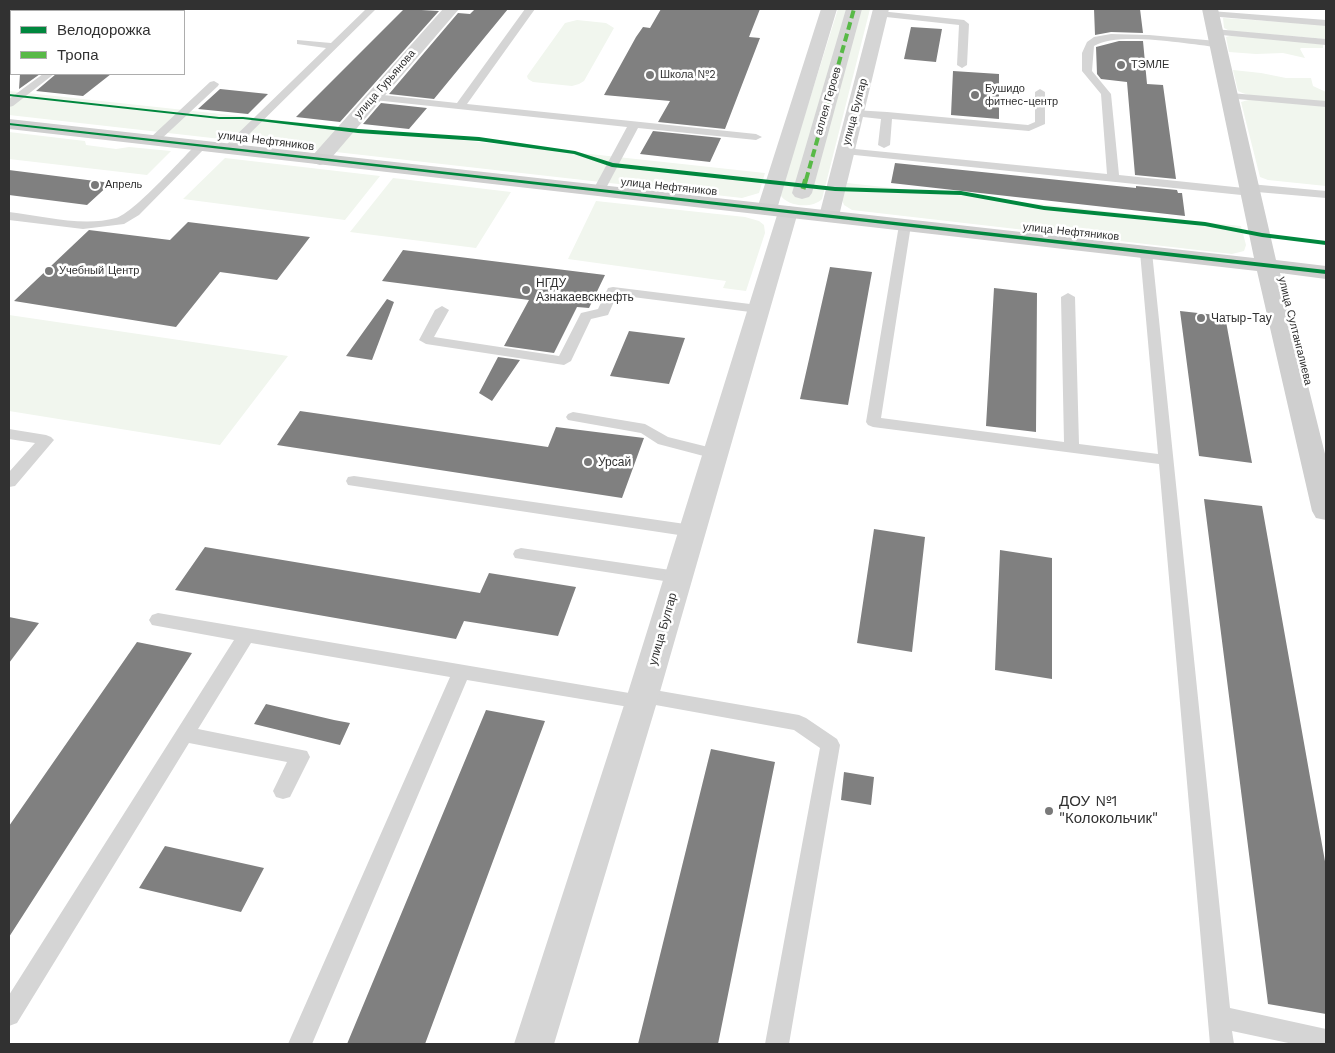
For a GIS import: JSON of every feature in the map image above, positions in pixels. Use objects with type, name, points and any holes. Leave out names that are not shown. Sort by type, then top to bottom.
[{"type":"street","name":"улица Гурьянова","points":[[320,159],[451,9]]},
{"type":"street","name":"улица Булгар","points":[[534,1044],[642,698],[758,309],[786,205],[829,9]]},
{"type":"street","name":"аллея Героев","points":[[786,205],[854,9]]},
{"type":"street","name":"улица Булгар","points":[[828,216],[880,11]]},
{"type":"street","name":"улица Султангалиева","points":[[1213,25],[1267,266],[1326,511]]},
{"type":"street","name":"улица Нефтяников","points":[[9,124],[599,190],[786,205],[828,216],[1326,272]]},
{"type":"lane","points":[[229,148],[371,9]]},
{"type":"lane","points":[[460,106],[530,9]]},
{"type":"lane","points":[[880,11],[961,22],[964,24],[962,65]]},
{"type":"lane","points":[[1113,178],[1106,94],[1087,71],[1088,48],[1094,40],[1213,25],[1326,23]]},
{"type":"lane","points":[[1213,25],[1326,42]]},
{"type":"lane","points":[[300,42],[334,46]]},
{"type":"lane","points":[[9,104],[48,75]]},
{"type":"lane","points":[[154,140],[214,84]]},
{"type":"lane","points":[[854,113],[1035,127],[1040,124],[1040,92]]},
{"type":"lane","points":[[1230,96],[1326,104]]},
{"type":"lane","points":[[374,97],[756,137]]},
{"type":"lane","points":[[884,145],[887,115]]},
{"type":"lane","points":[[599,190],[634,124]]},
{"type":"lane","points":[[9,216],[83,225],[120,221],[135,212],[202,145]]},
{"type":"lane","points":[[845,150],[1113,178],[1326,195]]},
{"type":"lane","points":[[905,225],[873,422],[1166,460]]},
{"type":"lane","points":[[1146,252],[1222,1044]]},
{"type":"lane","points":[[442,310],[426,340],[564,361],[586,316],[603,312],[613,290],[758,309]]},
{"type":"lane","points":[[1068,297],[1072,448]]},
{"type":"lane","points":[[573,417],[645,429],[663,441],[715,454]]},
{"type":"lane","points":[[9,434],[46,440],[9,482]]},
{"type":"lane","points":[[354,480],[692,531]]},
{"type":"lane","points":[[521,554],[677,577]]},
{"type":"lane","points":[[158,620],[461,672],[799,723],[830,746],[777,1044]]},
{"type":"lane","points":[[9,1015],[246,636]]},
{"type":"lane","points":[[300,1044],[461,672]]},
{"type":"lane","points":[[184,734],[300,757],[283,791]]},
{"type":"lane","points":[[1219,1017],[1326,1040]]},
{"type":"shaded area","points":[[838,9],[870,9],[822,199],[812,204],[794,204],[788,202],[780,194]]},
{"type":"shaded area","points":[[1223,18],[1326,25],[1326,39],[1230,31],[1224,28]]},
{"type":"shaded area","points":[[577,20],[606,23],[614,28],[584,81],[572,86],[533,82],[528,79],[527,76],[565,23]]},
{"type":"shaded area","points":[[1233,35],[1323,43],[1323,48],[1301,48],[1305,58],[1283,53],[1229,52],[1226,37]]},
{"type":"shaded area","points":[[1233,70],[1286,78],[1311,78],[1313,86],[1326,92],[1326,102],[1269,99],[1247,95],[1238,91]]},
{"type":"shaded area","points":[[9,91],[765,173],[759,193],[742,198],[9,115]]},
{"type":"shaded area","points":[[1252,99],[1326,106],[1326,186],[1268,180],[1260,177],[1241,102]]},
{"type":"shaded area","points":[[9,132],[85,141],[86,145],[116,149],[129,147],[171,151],[147,175],[9,159]]},
{"type":"shaded area","points":[[225,158],[380,176],[345,220],[183,199]]},
{"type":"shaded area","points":[[393,178],[511,192],[476,248],[350,232]]},
{"type":"shaded area","points":[[847,183],[1241,226],[1246,245],[1244,251],[1232,254],[852,210],[844,205],[842,200]]},
{"type":"shaded area","points":[[596,201],[745,217],[759,221],[764,225],[765,233],[746,291],[723,288],[726,281],[568,259]]},
{"type":"shaded area","points":[[9,315],[288,356],[220,445],[9,411]]},
{"type":"building","points":[[404,9],[439,11],[340,122],[296,117]]},
{"type":"building","points":[[475,9],[508,9],[434,99],[389,94],[458,13],[470,14]]},
{"type":"building","points":[[661,9],[760,9],[749,37],[760,38],[725,129],[658,122],[670,101],[604,95],[636,37],[643,27],[650,28]]},
{"type":"building","points":[[1094,9],[1140,9],[1143,33],[1111,32],[1095,35]]},
{"type":"building","points":[[911,27],[942,29],[936,62],[904,59]]},
{"type":"building","points":[[1119,41],[1143,41],[1147,84],[1163,85],[1176,179],[1135,175],[1127,82],[1101,79],[1097,74],[1096,47]]},
{"type":"building","name":"Бушидо фитнес-центр","points":[[953,71],[999,74],[999,119],[951,115]]},
{"type":"building","points":[[20,75],[39,75],[19,89]]},
{"type":"building","points":[[55,75],[110,75],[83,96],[36,91]]},
{"type":"building","points":[[220,89],[268,94],[248,114],[198,109]]},
{"type":"building","points":[[381,103],[427,108],[409,129],[363,124]]},
{"type":"building","points":[[653,131],[721,138],[710,162],[640,154]]},
{"type":"building","points":[[895,163],[1136,188],[1136,186],[1177,190],[1178,193],[1182,193],[1185,216],[891,183]]},
{"type":"building","points":[[9,170],[111,183],[87,205],[9,195]]},
{"type":"building","points":[[188,222],[310,237],[277,280],[220,272],[176,327],[14,301],[89,230],[170,240]]},
{"type":"building","name":"НГДУ Азнакаевскнефть","points":[[403,250],[605,275],[589,308],[577,307],[554,353],[504,346],[529,300],[382,281]]},
{"type":"building","points":[[830,267],[872,272],[848,405],[800,399]]},
{"type":"building","points":[[994,288],[1037,293],[1036,432],[986,426]]},
{"type":"building","points":[[387,299],[394,302],[372,360],[346,356]]},
{"type":"building","points":[[1180,311],[1225,316],[1252,463],[1199,456]]},
{"type":"building","points":[[629,331],[685,338],[669,384],[610,376]]},
{"type":"building","points":[[498,357],[520,360],[492,401],[479,393]]},
{"type":"building","points":[[300,411],[548,447],[556,427],[644,438],[622,498],[277,445]]},
{"type":"building","points":[[1204,499],[1262,506],[1326,867],[1326,1014],[1268,1004]]},
{"type":"building","points":[[874,529],[925,537],[912,652],[857,643]]},
{"type":"building","points":[[205,547],[480,593],[489,573],[576,587],[558,636],[464,621],[456,639],[175,590]]},
{"type":"building","points":[[1000,550],[1052,558],[1052,679],[995,670]]},
{"type":"building","points":[[9,617],[39,623],[9,663]]},
{"type":"building","points":[[137,642],[192,653],[9,937],[9,826]]},
{"type":"building","points":[[266,704],[350,723],[340,745],[254,724]]},
{"type":"building","points":[[486,710],[545,721],[425,1044],[347,1044]]},
{"type":"building","points":[[711,749],[775,762],[718,1044],[638,1044]]},
{"type":"building","points":[[844,772],[874,777],[871,805],[841,800]]},
{"type":"building","points":[[165,846],[264,868],[241,912],[139,888]]},
{"type":"marked path","points":[[803,189],[854,9]]},
{"type":"cycle path","points":[[9,95],[219,118],[243,118],[358,131],[479,139],[575,153],[612,165],[835,189],[961,193],[1044,208],[1205,224],[1262,235],[1326,243]]},
{"type":"cycle path","points":[[9,124],[1326,272]]},
{"type":"place","name":"ТЭМЛЕ","points":[[1121,65]]},
{"type":"place","name":"Школа №2","points":[[650,75]]},
{"type":"place","name":"Бушидо фитнес-центр","points":[[975,95]]},
{"type":"place","name":"Апрель","points":[[95,185]]},
{"type":"place","name":"Учебный Центр","points":[[49,271]]},
{"type":"place","name":"НГДУ Азнакаевскнефть","points":[[526,290]]},
{"type":"place","name":"Чатыр-Тау","points":[[1201,318]]},
{"type":"place","name":"Урсай","points":[[588,462]]},
{"type":"place","name":"ДОУ №1 \"Колокольчик\"","points":[[1049,811]]}]
